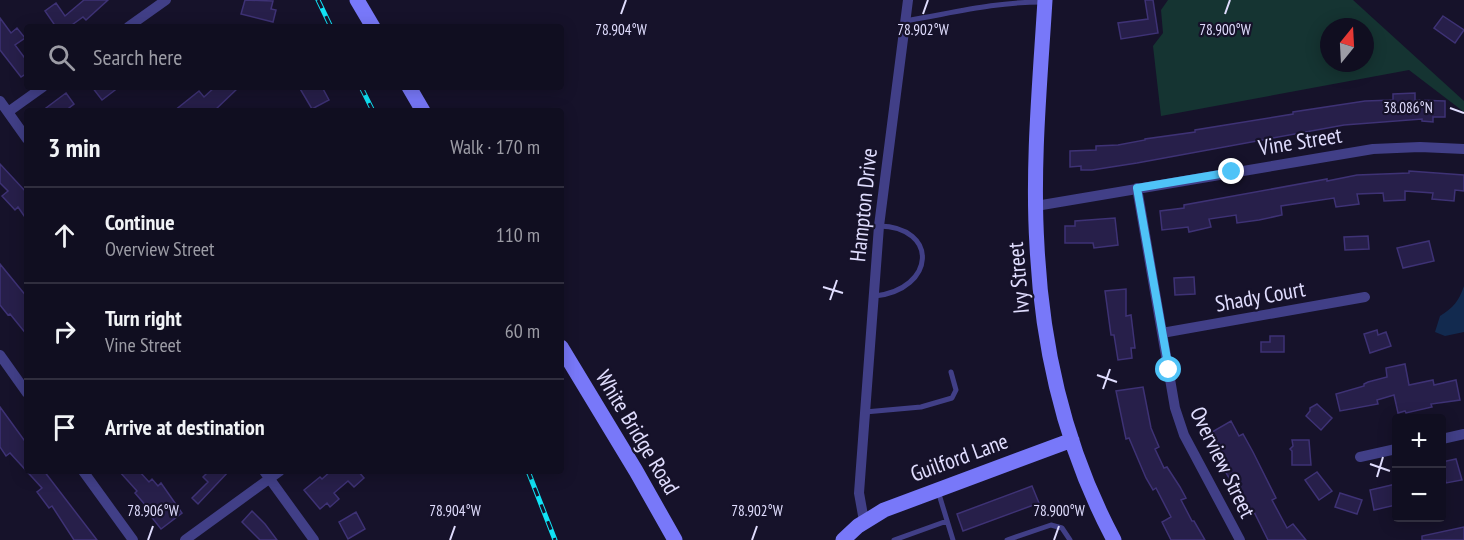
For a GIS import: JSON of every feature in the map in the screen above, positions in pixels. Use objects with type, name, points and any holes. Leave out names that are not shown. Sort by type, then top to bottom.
[{"type":"main road","points":[[357,0],[371,24]]},
{"type":"main road","name":"Ivy Street","points":[[1045,1],[1036,171],[1036,244],[1044,324],[1059,396],[1072,440],[1114,540]]},
{"type":"main road","points":[[411,90],[421,108]]},
{"type":"main road","name":"White Bridge Road","points":[[564,352],[675,540]]},
{"type":"main road","name":"Guilford Lane","points":[[864,521],[884,510],[1072,440]]},
{"type":"main road","points":[[843,540],[864,521]]},
{"type":"street","points":[[132,24],[166,0]]},
{"type":"street","name":"Hampton Drive","points":[[864,521],[860,493],[879,226],[908,0]]},
{"type":"street","points":[[8,112],[39,90]]},
{"type":"street","points":[[0,101],[24,135]]},
{"type":"street","name":"Vine Street","points":[[1036,206],[1373,149],[1420,147],[1464,149]]},
{"type":"street","name":"Overview Street","points":[[1137,188],[1175,408],[1184,435],[1240,540]]},
{"type":"street","name":"Shady Court","points":[[1162,333],[1365,297]]},
{"type":"street","points":[[0,356],[24,389]]},
{"type":"street","points":[[1446,438],[1464,434]]},
{"type":"street","points":[[1360,457],[1392,450]]},
{"type":"street","points":[[85,474],[133,540]]},
{"type":"street","points":[[185,540],[267,475],[314,540]]},
{"type":"lane","points":[[905,21],[976,7],[1045,1]]},
{"type":"lane","points":[[874,296],[886,295],[908,285],[919,273],[922,256],[919,246],[909,233],[889,226],[879,226]]},
{"type":"lane","points":[[865,412],[921,407],[952,398],[956,390],[951,372]]},
{"type":"lane","points":[[937,490],[953,540]]},
{"type":"lane","points":[[894,540],[947,521]]},
{"type":"lane","points":[[1007,540],[1051,525],[1062,528],[1070,540]]},
{"type":"green space","points":[[1168,0],[1353,0],[1373,18],[1320,18],[1320,72],[1374,72],[1374,19],[1464,101],[1464,112],[1409,70],[1161,116],[1153,46],[1163,33],[1161,10]]},
{"type":"water","points":[[1464,286],[1464,332],[1445,336],[1435,332],[1440,316],[1455,304]]},
{"type":"building","points":[[84,0],[108,0],[86,20],[83,17],[73,24],[54,24],[45,11],[56,3],[65,16]]},
{"type":"building","points":[[245,0],[273,1],[271,9],[276,10],[273,22],[241,14]]},
{"type":"building","points":[[1145,0],[1153,0],[1158,33],[1121,39],[1118,23],[1148,19]]},
{"type":"building","points":[[1443,16],[1464,30],[1455,43],[1434,28]]},
{"type":"building","points":[[0,18],[11,33],[17,28],[24,37],[15,45],[24,57],[24,75],[21,77],[0,50]]},
{"type":"building","points":[[94,90],[115,90],[102,100]]},
{"type":"building","points":[[212,90],[236,90],[217,108],[178,108],[199,91],[204,97]]},
{"type":"building","points":[[301,90],[324,90],[329,100],[311,108]]},
{"type":"building","points":[[66,93],[74,104],[69,108],[46,108]]},
{"type":"building","points":[[1415,93],[1415,100],[1445,101],[1445,117],[1433,117],[1433,122],[1422,121],[1422,119],[1344,125],[1092,170],[1081,170],[1081,166],[1070,167],[1070,151],[1096,150],[1096,146],[1118,145],[1195,132],[1195,130],[1293,114],[1293,112],[1365,101],[1393,100],[1393,94]]},
{"type":"building","points":[[0,164],[24,190],[24,216],[18,207],[15,210],[2,196],[8,191],[0,183]]},
{"type":"building","points":[[1409,171],[1464,175],[1464,191],[1455,190],[1454,201],[1432,199],[1433,193],[1405,191],[1405,200],[1384,201],[1383,193],[1357,194],[1359,204],[1336,207],[1334,198],[1281,206],[1282,215],[1259,220],[1237,223],[1236,215],[1209,219],[1211,227],[1189,232],[1188,227],[1162,230],[1160,211],[1184,208],[1184,205],[1327,179],[1327,181],[1357,175],[1409,173]]},
{"type":"building","points":[[1115,218],[1118,245],[1094,248],[1093,243],[1065,243],[1065,226],[1075,226],[1075,221]]},
{"type":"building","points":[[1368,236],[1369,249],[1345,250],[1344,237]]},
{"type":"building","points":[[1429,241],[1434,261],[1403,268],[1397,248]]},
{"type":"building","points":[[0,264],[24,293],[24,331],[0,305]]},
{"type":"building","points":[[1194,277],[1195,294],[1175,295],[1174,278]]},
{"type":"building","points":[[1126,289],[1126,316],[1131,315],[1135,348],[1131,348],[1132,358],[1118,360],[1114,335],[1111,335],[1105,291]]},
{"type":"building","points":[[1377,330],[1378,335],[1386,332],[1391,346],[1370,353],[1364,334]]},
{"type":"building","points":[[1270,336],[1284,336],[1284,352],[1261,352],[1261,342],[1270,342]]},
{"type":"building","points":[[1405,364],[1409,385],[1433,380],[1434,385],[1456,380],[1460,400],[1431,404],[1432,407],[1398,413],[1394,395],[1377,400],[1378,404],[1340,411],[1336,394],[1387,377],[1386,368]]},
{"type":"building","points":[[1143,387],[1151,428],[1159,447],[1155,449],[1164,468],[1167,467],[1180,487],[1186,498],[1181,500],[1205,540],[1171,540],[1162,522],[1171,517],[1156,488],[1153,490],[1146,478],[1129,438],[1126,439],[1116,391]]},
{"type":"building","points":[[1317,404],[1332,418],[1321,430],[1306,416],[1310,408]]},
{"type":"building","points":[[0,407],[24,440],[24,468],[10,453],[6,456],[0,447]]},
{"type":"building","points":[[1231,421],[1239,436],[1243,434],[1253,452],[1276,498],[1272,500],[1287,528],[1293,524],[1306,540],[1268,540],[1253,510],[1250,511],[1238,488],[1236,489],[1218,460],[1221,459],[1215,448],[1219,446],[1212,432]]},
{"type":"building","points":[[1292,440],[1309,440],[1311,465],[1292,465],[1290,449],[1293,446]]},
{"type":"building","points":[[1456,459],[1462,480],[1446,483],[1446,461]]},
{"type":"building","points":[[1317,472],[1332,491],[1319,500],[1305,480]]},
{"type":"building","points":[[29,474],[46,474],[97,540],[74,540],[52,506],[49,508],[37,492],[42,488]]},
{"type":"building","points":[[122,474],[142,474],[149,482],[152,479],[158,486],[161,483],[182,513],[161,529],[150,515],[153,514],[135,493],[137,491]]},
{"type":"building","points":[[206,474],[226,474],[198,504],[192,498],[208,482],[203,477]]},
{"type":"building","points":[[328,474],[361,474],[364,478],[354,487],[348,481],[334,493],[339,499],[330,507],[327,503],[320,509],[304,490],[320,477],[322,479]]},
{"type":"building","points":[[1392,485],[1392,506],[1374,510],[1370,490]]},
{"type":"building","points":[[1032,486],[1039,503],[963,531],[957,514]]},
{"type":"building","points":[[1340,493],[1362,500],[1357,514],[1335,507]]},
{"type":"building","points":[[252,511],[277,540],[260,540],[242,522]]},
{"type":"building","points":[[356,512],[365,529],[348,539],[339,522]]},
{"type":"building","points":[[1464,527],[1464,540],[1422,540],[1422,536]]},
{"type":"railway","points":[[318,0],[330,24]]},
{"type":"railway","points":[[362,90],[372,108]]},
{"type":"railway","points":[[529,474],[555,540]]},
{"type":"route","points":[[1169,370],[1137,188],[1232,172]]}]
